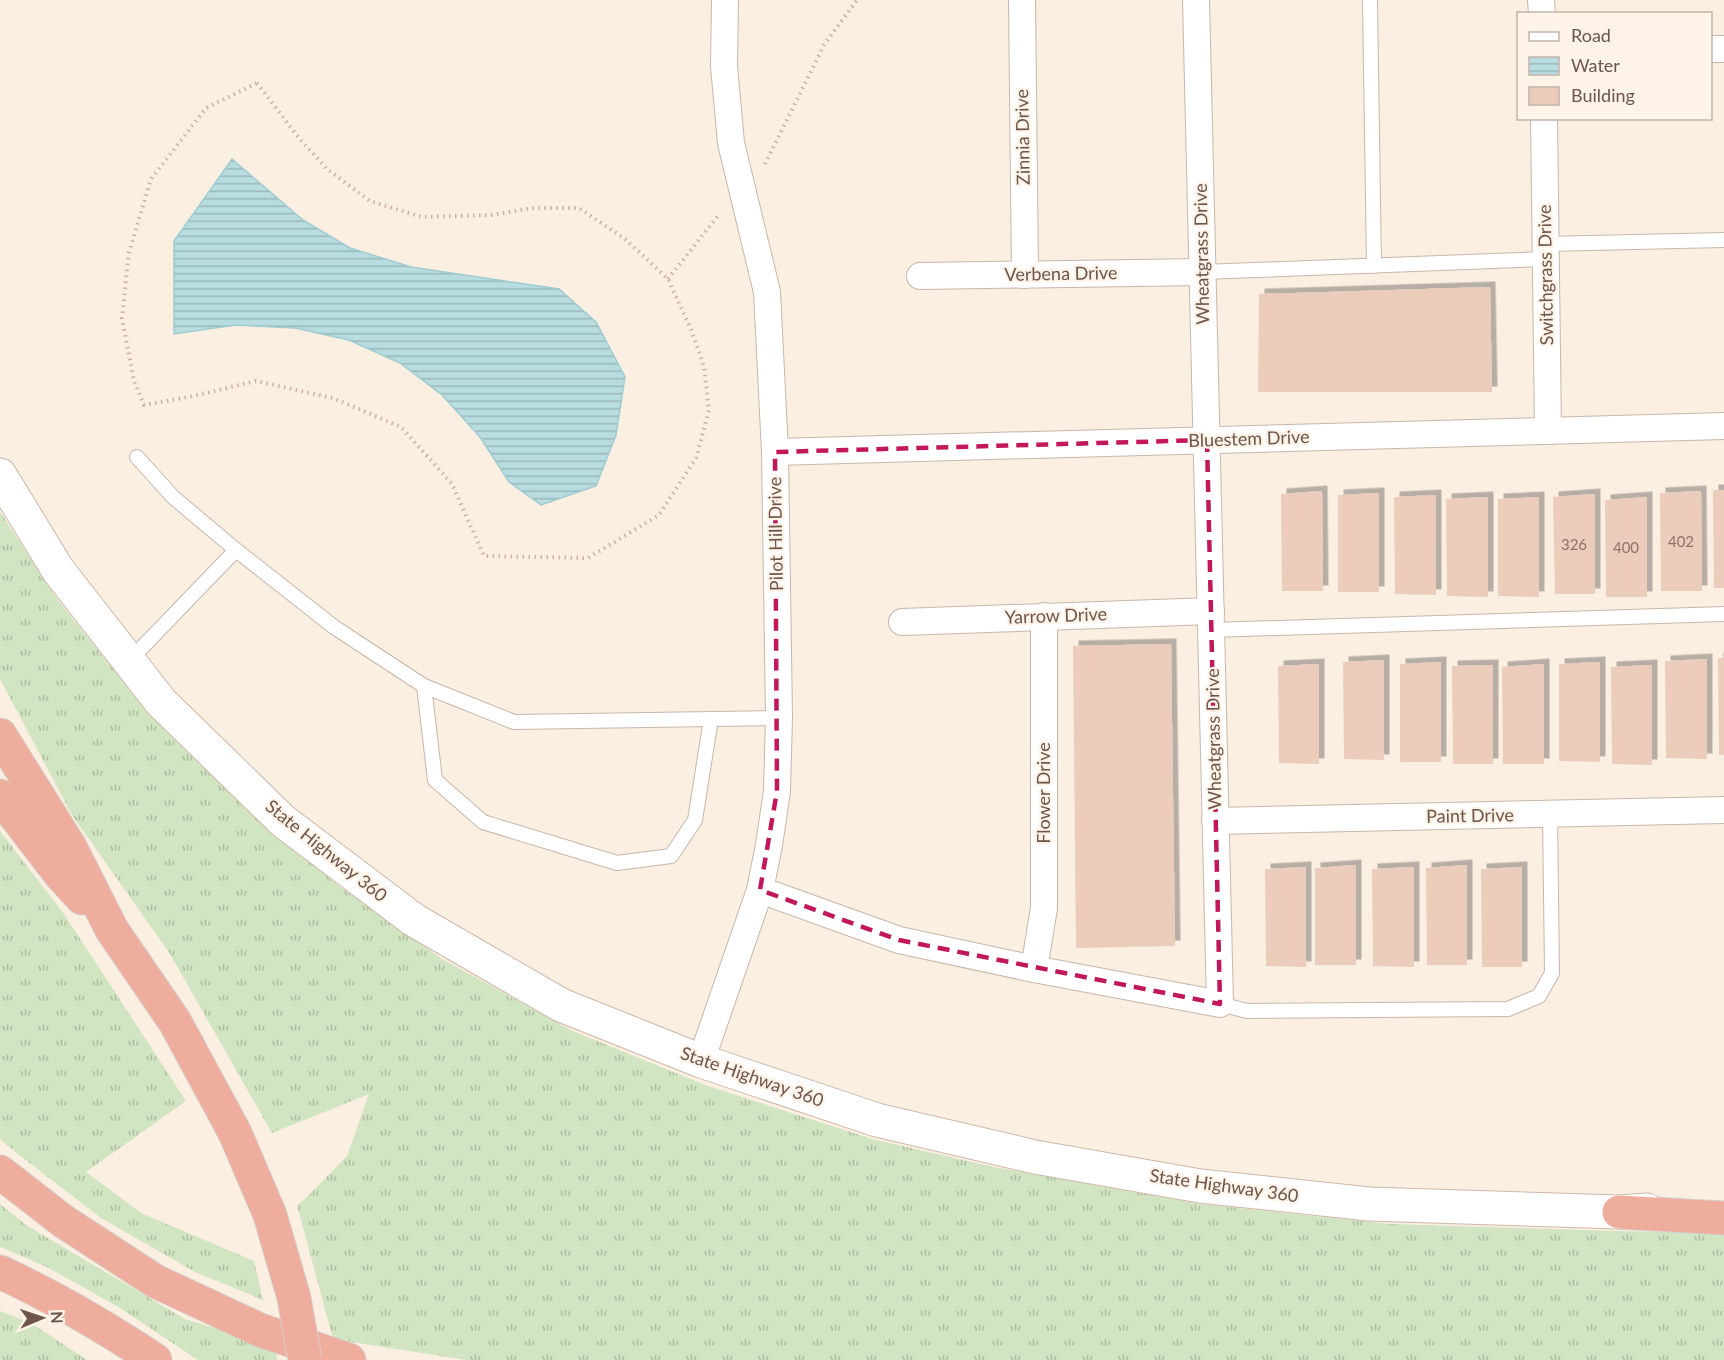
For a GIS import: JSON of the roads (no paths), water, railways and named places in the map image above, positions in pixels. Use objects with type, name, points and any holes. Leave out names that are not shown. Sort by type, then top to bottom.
[{"type":"highway","points":[[0,735],[70,847],[112,930],[175,1022],[235,1133],[270,1215],[294,1298],[305,1360]]},
{"type":"highway","points":[[0,796],[60,874],[112,930]]},
{"type":"highway","points":[[0,1172],[63,1221],[155,1281],[260,1330],[349,1360]]},
{"type":"highway","points":[[1619,1212],[1724,1218]]},
{"type":"highway","points":[[0,1272],[70,1307],[155,1360]]},
{"type":"main road","name":"State Highway 360","points":[[0,475],[58,570],[161,702],[283,821],[414,921],[561,1005],[701,1061],[877,1120],[1035,1157],[1188,1184],[1369,1204],[1619,1212],[1724,1203]]},
{"type":"street","name":"Pilot Hill Drive","points":[[701,1061],[760,890],[777,791],[779,718],[775,452],[767,292],[731,143],[724,66],[725,0]]},
{"type":"street","name":"Zinnia Drive","points":[[1022,0],[1025,275]]},
{"type":"street","name":"Wheatgrass Drive","points":[[1196,0],[1220,1004]]},
{"type":"street","name":"Switchgrass Drive","points":[[1544,120],[1548,431]]},
{"type":"street","name":"Verbena Drive","points":[[920,276],[1203,272]]},
{"type":"street","name":"Bluestem Drive","points":[[775,452],[1724,426]]},
{"type":"street","name":"Yarrow Drive","points":[[902,622],[1044,616],[1211,620]]},
{"type":"street","name":"Flower Drive","points":[[1034,969],[1044,908],[1044,616]]},
{"type":"street","name":"Paint Drive","points":[[1215,821],[1724,810]]},
{"type":"street","points":[[760,890],[899,940],[1034,969],[1220,1004]]},
{"type":"lane","points":[[1370,0],[1374,266]]},
{"type":"lane","points":[[1203,272],[1374,266],[1724,240]]},
{"type":"lane","points":[[137,457],[173,497],[236,550],[334,627],[424,686],[514,722],[779,718]]},
{"type":"lane","points":[[129,661],[236,550]]},
{"type":"lane","points":[[1211,620],[1724,614]]},
{"type":"lane","points":[[424,686],[435,780],[483,822],[617,863],[670,856],[695,820],[711,719]]},
{"type":"lane","points":[[1220,1004],[1247,1011],[1508,1009],[1539,996],[1552,974],[1550,814]]},
{"type":"water","points":[[232,159],[303,220],[350,248],[411,267],[559,289],[596,322],[625,377],[616,435],[596,486],[541,505],[509,482],[480,437],[442,395],[400,363],[349,340],[295,328],[236,325],[174,334],[174,241]]}]
